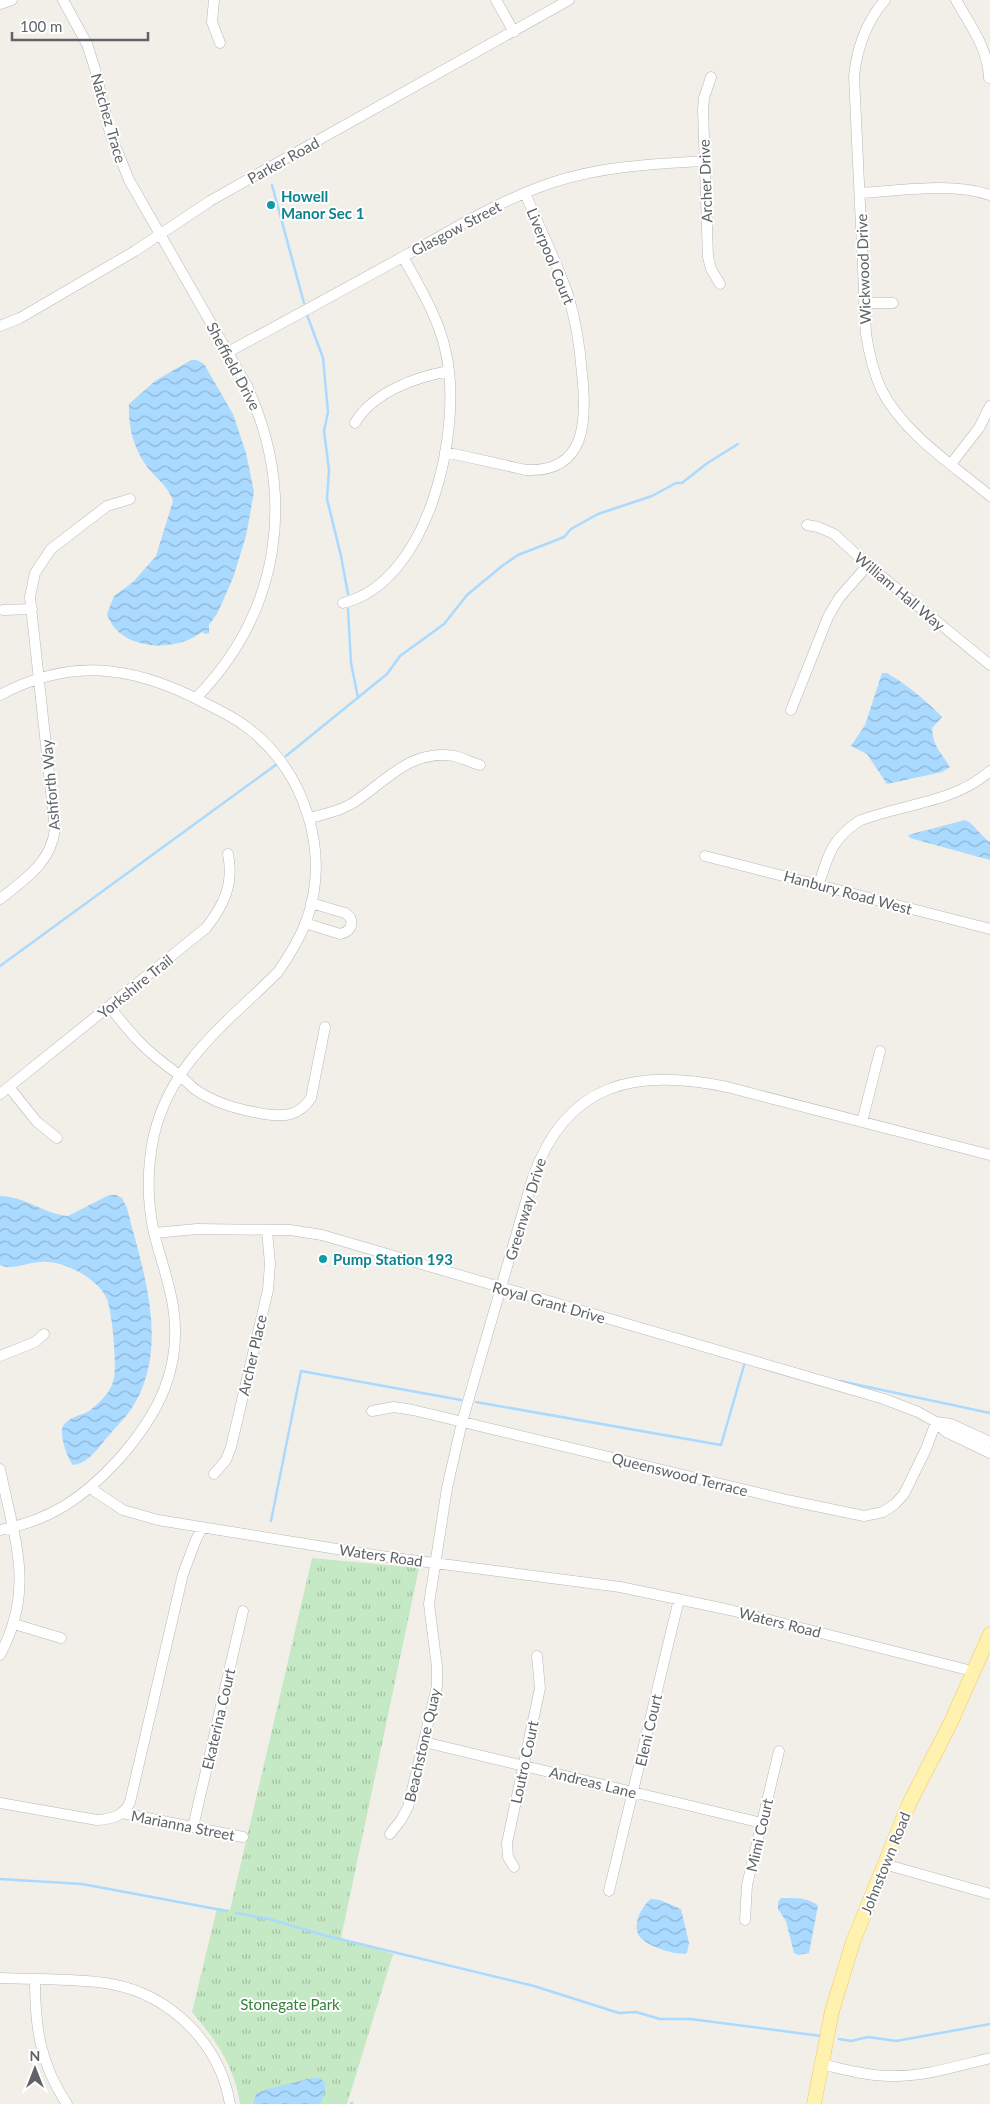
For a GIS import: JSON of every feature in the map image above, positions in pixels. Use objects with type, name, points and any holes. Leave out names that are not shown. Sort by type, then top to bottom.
[{"type":"main road","name":"Johnstown Road","points":[[814,2104],[832,2011],[853,1942],[909,1804],[951,1722],[972,1670],[990,1634]]},
{"type":"street","points":[[0,4],[12,0]]},
{"type":"street","name":"Natchez Trace","points":[[63,0],[87,44],[110,133],[119,157],[129,180],[159,234]]},
{"type":"street","points":[[214,0],[212,22],[220,43]]},
{"type":"street","points":[[496,0],[514,32]]},
{"type":"street","name":"Parker Road","points":[[0,326],[20,318],[135,251],[159,234],[263,170],[569,0]]},
{"type":"street","name":"Wickwood Drive","points":[[885,0],[869,22],[861,41],[855,68],[864,303],[870,359],[881,388],[898,416],[909,428],[990,496]]},
{"type":"street","points":[[956,0],[984,48],[989,67],[989,78]]},
{"type":"street","name":"Archer Drive","points":[[711,77],[702,110],[708,257],[720,284]]},
{"type":"street","name":"Glasgow Street","points":[[228,352],[481,214],[525,193],[555,182],[612,168],[642,164],[704,161]]},
{"type":"street","points":[[860,192],[961,189],[990,195]]},
{"type":"street","name":"Liverpool Court","points":[[445,452],[537,471],[550,468],[566,459],[578,444],[583,433],[585,418],[583,380],[577,331],[562,278],[525,193]]},
{"type":"street","name":"Sheffield Drive","points":[[159,234],[228,352],[255,405],[270,451],[276,501],[274,539],[266,579],[248,625],[228,660],[196,698]]},
{"type":"street","points":[[343,603],[359,598],[382,584],[402,559],[418,534],[428,512],[445,452],[452,406],[449,371],[443,340],[437,322],[403,257]]},
{"type":"street","points":[[864,303],[893,303]]},
{"type":"street","points":[[356,423],[361,413],[371,403],[404,384],[432,374],[449,371]]},
{"type":"street","points":[[951,464],[979,428],[990,406]]},
{"type":"street","name":"Ashforth Way","points":[[0,899],[39,867],[54,839],[55,814],[32,609],[31,587],[35,572],[45,555],[99,511],[117,502],[130,499]]},
{"type":"street","name":"William Hall Way","points":[[806,525],[818,527],[834,534],[868,565],[990,665]]},
{"type":"street","points":[[791,710],[828,617],[840,598],[868,565]]},
{"type":"street","points":[[3,610],[32,609]]},
{"type":"street","points":[[0,695],[39,678],[78,671],[118,671],[159,681],[196,698],[232,717],[266,744],[290,774],[310,818],[315,856],[311,903],[306,923],[296,944],[278,972],[201,1046],[180,1075],[160,1116],[150,1157],[149,1199],[154,1233],[168,1280],[175,1320],[175,1337],[170,1371],[159,1402],[142,1432],[98,1482],[57,1512],[12,1528],[0,1530]]},
{"type":"street","points":[[310,818],[348,806],[400,767],[415,760],[434,756],[455,756],[480,766]]},
{"type":"street","points":[[818,884],[828,852],[846,829],[859,821],[952,795],[968,788],[990,772]]},
{"type":"street","name":"Yorkshire Trail","points":[[0,1094],[196,938],[218,913],[224,901],[230,882],[228,854]]},
{"type":"street","name":"Hanbury Road West","points":[[705,856],[990,929]]},
{"type":"street","points":[[306,923],[340,934],[348,931],[352,924],[350,917],[344,913],[311,903]]},
{"type":"street","points":[[110,1007],[143,1048],[180,1075],[196,1090],[222,1104],[246,1111],[289,1116],[301,1110],[311,1098],[325,1028]]},
{"type":"street","points":[[862,1122],[880,1051]]},
{"type":"street","name":"Greenway Drive","points":[[435,1562],[450,1472],[462,1422],[533,1177],[546,1144],[563,1121],[577,1108],[603,1091],[639,1081],[684,1080],[727,1087],[990,1155]]},
{"type":"street","points":[[9,1087],[37,1122],[57,1138]]},
{"type":"street","name":"Royal Grant Drive","points":[[154,1233],[197,1230],[297,1230],[322,1235],[884,1399],[918,1412],[936,1422],[946,1432],[990,1453]]},
{"type":"street","name":"Archer Place","points":[[214,1474],[226,1460],[231,1447],[268,1290],[270,1264],[268,1230]]},
{"type":"street","points":[[0,1356],[35,1342],[44,1334]]},
{"type":"street","name":"Queenswood Terrace","points":[[372,1411],[394,1407],[787,1500],[864,1516],[883,1512],[895,1504],[904,1494],[926,1449],[936,1422]]},
{"type":"street","name":"Royal Grant Drive","points":[[936,1422],[951,1424],[990,1442]]},
{"type":"street","points":[[0,1469],[20,1572],[20,1592],[14,1624],[0,1655]]},
{"type":"street","name":"Waters Road","points":[[90,1488],[112,1504],[130,1512],[202,1528],[326,1548],[596,1583],[791,1624],[972,1670]]},
{"type":"street","points":[[0,1803],[87,1819],[106,1819],[122,1813],[130,1802],[184,1574],[202,1528]]},
{"type":"street","name":"Beachstone Quay","points":[[390,1834],[402,1820],[408,1807],[437,1677],[429,1604],[435,1562]]},
{"type":"street","name":"Eleni Court","points":[[609,1891],[679,1599]]},
{"type":"street","name":"Ekaterina Court","points":[[193,1827],[243,1611]]},
{"type":"street","points":[[14,1624],[61,1638]]},
{"type":"street","name":"Loutro Court","points":[[514,1867],[508,1857],[507,1843],[540,1688],[537,1656]]},
{"type":"street","name":"Andreas Lane","points":[[424,1742],[762,1823]]},
{"type":"street","name":"Mimi Court","points":[[745,1920],[747,1884],[780,1751]]},
{"type":"street","name":"Marianna Street","points":[[122,1813],[243,1837]]},
{"type":"street","points":[[884,1864],[990,1894]]},
{"type":"street","points":[[0,1978],[113,1984],[140,1992],[169,2008],[195,2030],[212,2053],[224,2081],[230,2104]]},
{"type":"street","points":[[35,1980],[36,2023],[42,2054],[57,2089],[67,2104]]},
{"type":"street","points":[[821,2064],[877,2075],[900,2076],[927,2073],[990,2058]]},
{"type":"green space","name":"Stonegate Park","points":[[312,1558],[419,1568],[341,1938],[393,1954],[347,2104],[240,2104],[229,2066],[209,2033],[192,2012],[217,1908],[230,1910]]},
{"type":"water","points":[[191,360],[197,360],[204,364],[233,414],[246,453],[254,492],[246,536],[233,578],[217,614],[209,625],[209,633],[202,632],[191,639],[177,643],[149,645],[123,635],[113,626],[107,614],[114,596],[133,582],[156,556],[173,501],[168,490],[145,464],[137,450],[130,427],[129,404],[155,381]]},
{"type":"water","points":[[882,673],[887,673],[909,688],[942,717],[932,728],[933,735],[938,749],[950,767],[942,772],[887,784],[867,754],[851,746],[865,725]]},
{"type":"water","points":[[965,820],[972,824],[990,842],[990,860],[910,838],[908,835]]},
{"type":"water","points":[[109,1195],[116,1195],[122,1198],[127,1208],[140,1258],[150,1310],[152,1336],[150,1362],[143,1387],[130,1411],[89,1458],[73,1465],[64,1446],[63,1426],[68,1420],[89,1411],[96,1405],[106,1394],[113,1382],[115,1353],[109,1306],[107,1299],[96,1284],[69,1267],[50,1262],[36,1262],[9,1267],[0,1265],[0,1196],[17,1199],[59,1215],[68,1216]]},
{"type":"water","points":[[781,1898],[806,1900],[818,1906],[809,1953],[798,1955],[794,1953],[786,1921],[778,1909],[778,1902]]},
{"type":"water","points":[[651,1899],[660,1900],[681,1909],[689,1943],[687,1953],[682,1954],[662,1950],[640,1937],[637,1922],[644,1906]]},
{"type":"water","points":[[320,2078],[325,2083],[325,2092],[320,2104],[253,2104],[256,2094],[267,2089]]},
{"type":"waterway","points":[[272,185],[304,303]]},
{"type":"waterway","points":[[306,312],[323,358],[328,412],[324,431],[329,470],[327,499],[348,594]]},
{"type":"waterway","points":[[286,756],[387,674],[400,656],[444,624],[467,595],[502,566],[518,555],[564,537],[571,529],[598,514],[652,496],[676,483],[682,483],[706,464],[738,444]]},
{"type":"waterway","points":[[348,609],[351,663],[358,698]]},
{"type":"waterway","points":[[0,966],[277,764]]},
{"type":"waterway","points":[[476,1402],[721,1445],[745,1362]]},
{"type":"waterway","points":[[271,1521],[301,1371],[461,1400]]},
{"type":"waterway","points":[[840,1381],[990,1413]]},
{"type":"waterway","points":[[0,1879],[82,1884],[227,1911]]},
{"type":"waterway","points":[[236,1913],[269,1919],[323,1935],[534,1986],[619,2013],[636,2012],[660,2019],[690,2019],[821,2036]]},
{"type":"waterway","points":[[839,2039],[851,2041],[868,2037],[896,2041],[990,2024]]},
{"type":"place","name":"Howell Manor Sec 1","points":[[271,205]]},
{"type":"place","name":"Pump Station 193","points":[[323,1259]]}]
